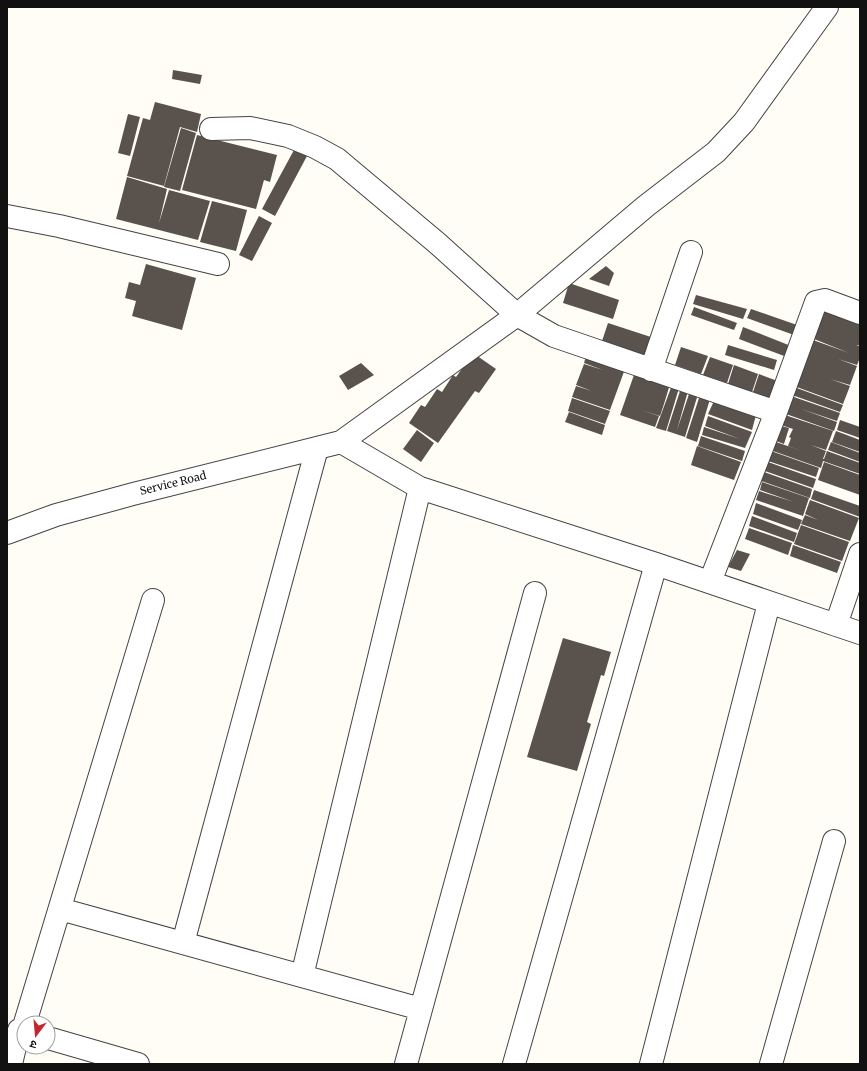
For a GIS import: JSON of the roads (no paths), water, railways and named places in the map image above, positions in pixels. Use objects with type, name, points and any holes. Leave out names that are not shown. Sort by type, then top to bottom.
[{"type":"street","points":[[827,7],[744,122],[716,152],[646,206],[517,314],[341,442],[420,488],[656,564],[860,633]]},
{"type":"street","points":[[211,129],[250,128],[288,136],[315,147],[337,159],[437,243],[517,314],[554,336],[776,412]]},
{"type":"street","points":[[7,216],[59,226],[218,264]]},
{"type":"street","points":[[651,370],[691,252]]},
{"type":"street","points":[[710,582],[776,412],[816,302],[824,300],[860,313]]},
{"type":"street","name":"Service Road","points":[[7,532],[56,515],[133,494],[341,442]]},
{"type":"street","points":[[183,943],[317,448]]},
{"type":"street","points":[[302,976],[420,488]]},
{"type":"street","points":[[836,624],[860,554]]},
{"type":"street","points":[[514,1064],[656,564]]},
{"type":"street","points":[[406,1064],[535,593]]},
{"type":"street","points":[[24,1015],[60,909],[153,600]]},
{"type":"street","points":[[651,1064],[769,603]]},
{"type":"street","points":[[771,1064],[834,841]]},
{"type":"street","points":[[60,909],[421,1009]]},
{"type":"street","points":[[56,1040],[138,1064]]},
{"type":"street","points":[[10,1064],[16,1042]]}]
